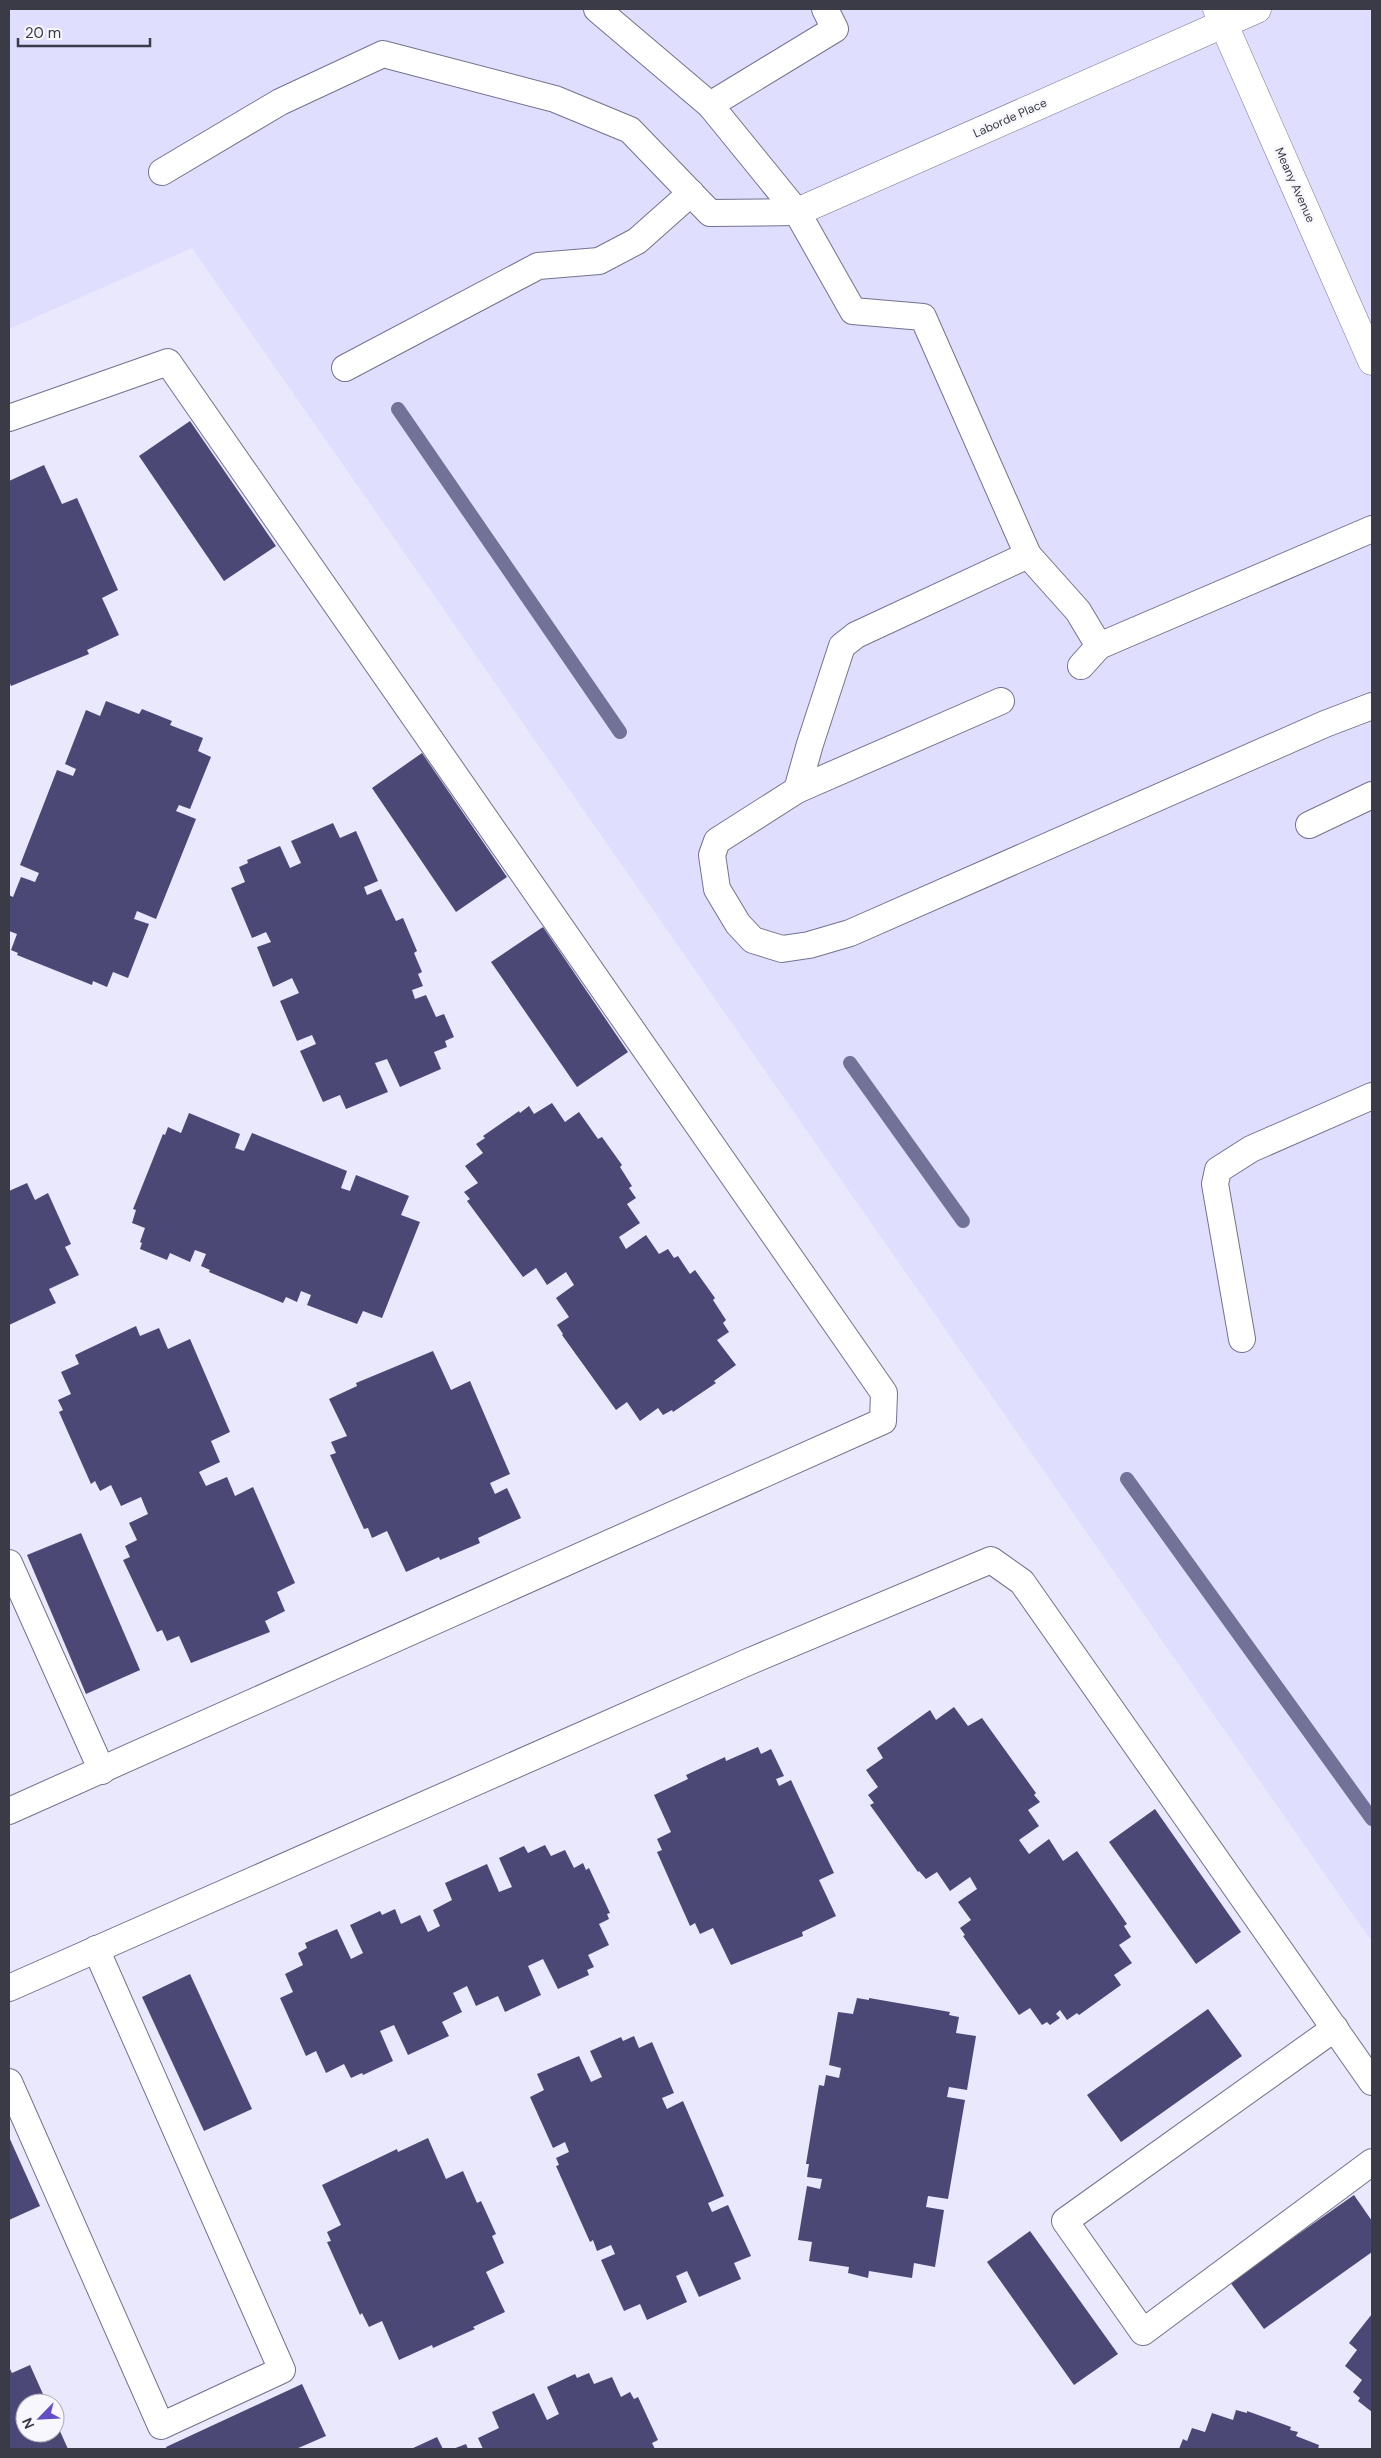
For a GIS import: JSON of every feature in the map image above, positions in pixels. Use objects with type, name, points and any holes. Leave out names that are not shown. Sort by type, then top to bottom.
[{"type":"street","name":"Laborde Place","points":[[797,212],[1221,16],[1257,9]]},
{"type":"street","name":"Meany Avenue","points":[[1221,16],[1372,361]]},
{"type":"lane","points":[[597,9],[710,105],[797,212],[853,311],[923,316],[1028,555],[1073,605],[1100,646]]},
{"type":"lane","points":[[710,105],[835,29],[825,9]]},
{"type":"lane","points":[[162,172],[280,102],[383,54],[555,99],[630,130],[710,213],[797,212]]},
{"type":"lane","points":[[346,368],[538,266],[599,261],[637,241],[691,193]]},
{"type":"lane","points":[[9,418],[168,362],[884,1393],[883,1421],[9,1811]]},
{"type":"lane","points":[[1081,666],[1100,646],[1372,529]]},
{"type":"lane","points":[[797,790],[842,646],[856,635],[1028,555]]},
{"type":"lane","points":[[1001,700],[797,790],[717,841],[712,855],[717,889],[738,924],[753,940],[782,949],[808,945],[850,933],[1325,724],[1372,706]]},
{"type":"lane","points":[[1309,825],[1372,795]]},
{"type":"lane","points":[[1242,1339],[1214,1184],[1218,1170],[1251,1150],[1372,1096]]},
{"type":"lane","points":[[9,1988],[739,1666],[991,1560],[1022,1582],[1372,2082]]},
{"type":"lane","points":[[9,1562],[102,1771]]},
{"type":"lane","points":[[9,2082],[161,2426],[282,2370],[96,1948]]},
{"type":"lane","points":[[1335,2028],[1065,2221],[1143,2332],[1372,2162]]},
{"type":"shaded area","points":[[9,9],[1372,9],[1372,1942],[192,248],[9,329]]},
{"type":"building","points":[[190,421],[276,546],[224,581],[139,456]]},
{"type":"building","points":[[44,465],[62,504],[77,498],[118,590],[102,598],[119,635],[87,650],[89,654],[11,686],[9,681],[9,481]]},
{"type":"building","points":[[106,701],[139,714],[142,709],[172,721],[170,725],[203,738],[198,751],[211,757],[190,809],[179,805],[176,811],[196,819],[156,919],[137,911],[134,919],[149,924],[128,978],[113,972],[107,987],[93,981],[92,985],[17,955],[18,953],[11,950],[17,934],[9,931],[9,895],[13,897],[21,877],[35,882],[39,873],[20,865],[57,770],[73,776],[76,769],[65,764],[86,710],[100,716]]},
{"type":"building","points":[[422,753],[507,877],[456,912],[372,788]]},
{"type":"building","points":[[333,823],[340,838],[356,831],[378,881],[364,887],[367,895],[381,889],[396,921],[403,918],[417,951],[414,953],[422,972],[418,974],[423,986],[412,990],[415,999],[426,995],[436,1017],[444,1014],[454,1037],[445,1041],[447,1047],[434,1052],[441,1069],[400,1087],[387,1059],[375,1063],[388,1092],[346,1109],[340,1095],[323,1102],[300,1051],[316,1044],[312,1035],[297,1041],[280,1001],[299,993],[292,978],[273,987],[257,947],[271,942],[266,932],[252,938],[231,888],[245,882],[239,867],[248,863],[247,860],[280,846],[290,868],[301,863],[291,841]]},
{"type":"building","points":[[543,927],[628,1052],[577,1087],[491,962]]},
{"type":"building","points":[[552,1103],[565,1122],[579,1112],[598,1139],[602,1137],[622,1165],[620,1167],[632,1186],[629,1188],[636,1198],[627,1204],[640,1223],[619,1237],[626,1249],[646,1235],[659,1254],[668,1249],[674,1258],[678,1256],[690,1274],[695,1270],[715,1298],[713,1300],[726,1320],[723,1323],[729,1332],[717,1340],[736,1365],[714,1381],[716,1383],[673,1412],[672,1410],[663,1415],[658,1408],[640,1421],[627,1402],[616,1410],[562,1335],[557,1325],[569,1317],[556,1298],[574,1285],[566,1272],[547,1285],[536,1268],[523,1277],[467,1201],[470,1199],[464,1192],[478,1183],[465,1166],[483,1153],[476,1144],[485,1138],[483,1136],[519,1111],[520,1113],[529,1106],[534,1114]]},
{"type":"building","points":[[189,1113],[240,1134],[235,1148],[244,1151],[252,1133],[347,1171],[341,1188],[350,1191],[356,1175],[409,1196],[401,1215],[420,1222],[382,1318],[363,1311],[357,1324],[307,1305],[311,1295],[301,1291],[297,1302],[286,1297],[283,1303],[209,1272],[210,1270],[201,1266],[206,1254],[195,1250],[190,1262],[170,1253],[167,1260],[140,1249],[142,1243],[140,1242],[145,1228],[132,1223],[136,1210],[133,1209],[163,1134],[165,1135],[168,1127],[181,1133]]},
{"type":"building","points":[[27,1183],[35,1200],[48,1193],[71,1244],[65,1247],[79,1275],[49,1289],[56,1303],[9,1325],[9,1191]]},
{"type":"building","points":[[136,1326],[140,1336],[159,1328],[168,1349],[190,1339],[230,1432],[211,1441],[220,1462],[199,1472],[206,1486],[227,1477],[235,1496],[253,1487],[295,1583],[277,1592],[285,1611],[265,1621],[270,1632],[191,1663],[179,1636],[167,1641],[162,1630],[157,1632],[123,1560],[130,1557],[125,1546],[137,1540],[129,1523],[148,1514],[141,1497],[121,1506],[111,1485],[100,1491],[95,1481],[91,1484],[59,1412],[63,1410],[58,1400],[71,1394],[61,1372],[79,1364],[75,1355]]},
{"type":"building","points":[[433,1351],[451,1390],[470,1381],[510,1474],[490,1483],[495,1494],[507,1488],[521,1518],[478,1538],[480,1543],[440,1560],[439,1557],[406,1572],[387,1531],[372,1538],[368,1528],[364,1529],[330,1455],[336,1453],[331,1442],[347,1436],[329,1399],[357,1386],[356,1383]]},
{"type":"building","points":[[81,1533],[140,1670],[86,1694],[27,1555]]},
{"type":"building","points":[[954,1707],[968,1726],[982,1718],[1036,1793],[1034,1795],[1040,1802],[1028,1810],[1039,1826],[1019,1840],[1029,1854],[1049,1839],[1063,1861],[1077,1851],[1127,1924],[1124,1926],[1131,1937],[1119,1945],[1132,1963],[1114,1975],[1121,1985],[1079,2015],[1077,2013],[1067,2020],[1060,2010],[1056,2014],[1060,2018],[1050,2025],[1047,2022],[1042,2025],[1030,2008],[1019,2015],[963,1936],[965,1935],[960,1928],[971,1920],[958,1902],[977,1889],[970,1877],[950,1891],[937,1872],[926,1879],[918,1872],[870,1805],[874,1803],[868,1795],[878,1787],[866,1770],[883,1758],[877,1748],[930,1710],[936,1720]]},
{"type":"building","points":[[758,1747],[761,1754],[771,1749],[784,1776],[776,1779],[779,1786],[791,1780],[834,1873],[819,1880],[836,1916],[802,1932],[803,1936],[731,1965],[713,1928],[700,1934],[695,1923],[690,1926],[657,1852],[662,1850],[657,1839],[671,1832],[654,1795],[688,1779],[686,1775],[725,1757],[726,1761]]},
{"type":"building","points":[[1155,1809],[1241,1932],[1196,1964],[1109,1842]]},
{"type":"building","points":[[545,1845],[551,1856],[565,1850],[574,1868],[583,1863],[586,1870],[589,1868],[610,1913],[607,1914],[609,1919],[599,1924],[609,1945],[588,1955],[594,1967],[587,1970],[589,1975],[558,1989],[543,1959],[528,1966],[541,1995],[505,2012],[498,1996],[476,2006],[467,1986],[453,1993],[462,2012],[442,2022],[449,2036],[408,2055],[394,2025],[380,2031],[393,2061],[363,2075],[362,2073],[351,2078],[344,2064],[326,2073],[316,2051],[306,2056],[280,1998],[293,1992],[285,1974],[303,1965],[298,1953],[307,1948],[305,1943],[337,1929],[351,1959],[363,1953],[350,1925],[380,1911],[382,1915],[395,1909],[401,1924],[420,1915],[428,1932],[440,1926],[433,1910],[452,1900],[445,1883],[487,1864],[499,1892],[512,1887],[499,1858],[524,1846],[528,1853]]},
{"type":"building","points":[[190,1974],[252,2109],[204,2131],[142,1997]]},
{"type":"building","points":[[857,1998],[869,2000],[869,1998],[950,2012],[949,2015],[959,2017],[956,2033],[976,2036],[967,2090],[949,2087],[947,2097],[965,2100],[948,2199],[928,2196],[926,2207],[944,2210],[935,2267],[914,2263],[912,2278],[869,2271],[868,2278],[848,2273],[849,2267],[809,2261],[812,2242],[798,2240],[807,2186],[820,2189],[822,2179],[807,2177],[809,2164],[806,2164],[819,2085],[824,2086],[826,2075],[839,2078],[841,2068],[829,2065],[838,2012],[853,2014]]},
{"type":"building","points":[[1208,2009],[1242,2056],[1121,2142],[1087,2095]]},
{"type":"building","points":[[634,2036],[639,2048],[652,2042],[674,2093],[662,2098],[667,2109],[683,2101],[724,2196],[708,2203],[712,2212],[728,2205],[751,2256],[734,2263],[741,2279],[699,2297],[687,2271],[676,2276],[687,2302],[647,2320],[640,2304],[624,2311],[601,2260],[615,2254],[611,2245],[597,2251],[593,2240],[590,2242],[556,2166],[559,2165],[556,2158],[569,2152],[565,2142],[553,2148],[530,2097],[544,2090],[537,2074],[579,2056],[591,2082],[602,2077],[590,2051],[621,2037],[623,2041]]},
{"type":"building","points":[[9,2137],[40,2206],[9,2220]]},
{"type":"building","points":[[428,2138],[446,2179],[463,2171],[477,2203],[481,2201],[496,2234],[492,2236],[504,2263],[486,2272],[505,2312],[473,2327],[475,2329],[433,2348],[432,2345],[399,2360],[382,2321],[369,2327],[362,2313],[360,2315],[327,2242],[331,2241],[327,2232],[341,2225],[322,2185],[397,2149],[398,2152]]},
{"type":"building","points":[[1354,2195],[1372,2221],[1372,2252],[1264,2329],[1230,2282]]},
{"type":"building","points":[[1030,2231],[1118,2354],[1074,2385],[987,2262]]},
{"type":"building","points":[[1372,2314],[1372,2412],[1358,2401],[1360,2398],[1353,2392],[1362,2380],[1345,2366],[1357,2350],[1349,2343]]},
{"type":"building","points":[[30,2365],[43,2393],[15,2393],[15,2443],[65,2442],[68,2449],[9,2449],[9,2367],[12,2373]]},
{"type":"building","points":[[589,2373],[594,2384],[612,2377],[621,2397],[630,2392],[634,2399],[638,2397],[658,2440],[652,2443],[655,2449],[483,2449],[478,2438],[499,2428],[492,2412],[534,2393],[547,2420],[559,2414],[547,2387],[575,2374],[577,2378]]},
{"type":"building","points":[[302,2384],[326,2436],[296,2449],[167,2449],[166,2447]]},
{"type":"building","points":[[1236,2410],[1247,2413],[1247,2411],[1291,2427],[1290,2430],[1298,2432],[1296,2436],[1319,2445],[1318,2449],[1179,2449],[1183,2439],[1187,2441],[1192,2428],[1205,2432],[1212,2413],[1233,2420]]},
{"type":"building","points":[[437,2437],[443,2449],[411,2449]]},
{"type":"building","points":[[466,2444],[468,2449],[453,2449]]},
{"type":"waterway","points":[[398,409],[620,732]]},
{"type":"waterway","points":[[850,1063],[963,1221]]},
{"type":"waterway","points":[[1127,1479],[1372,1819]]}]
